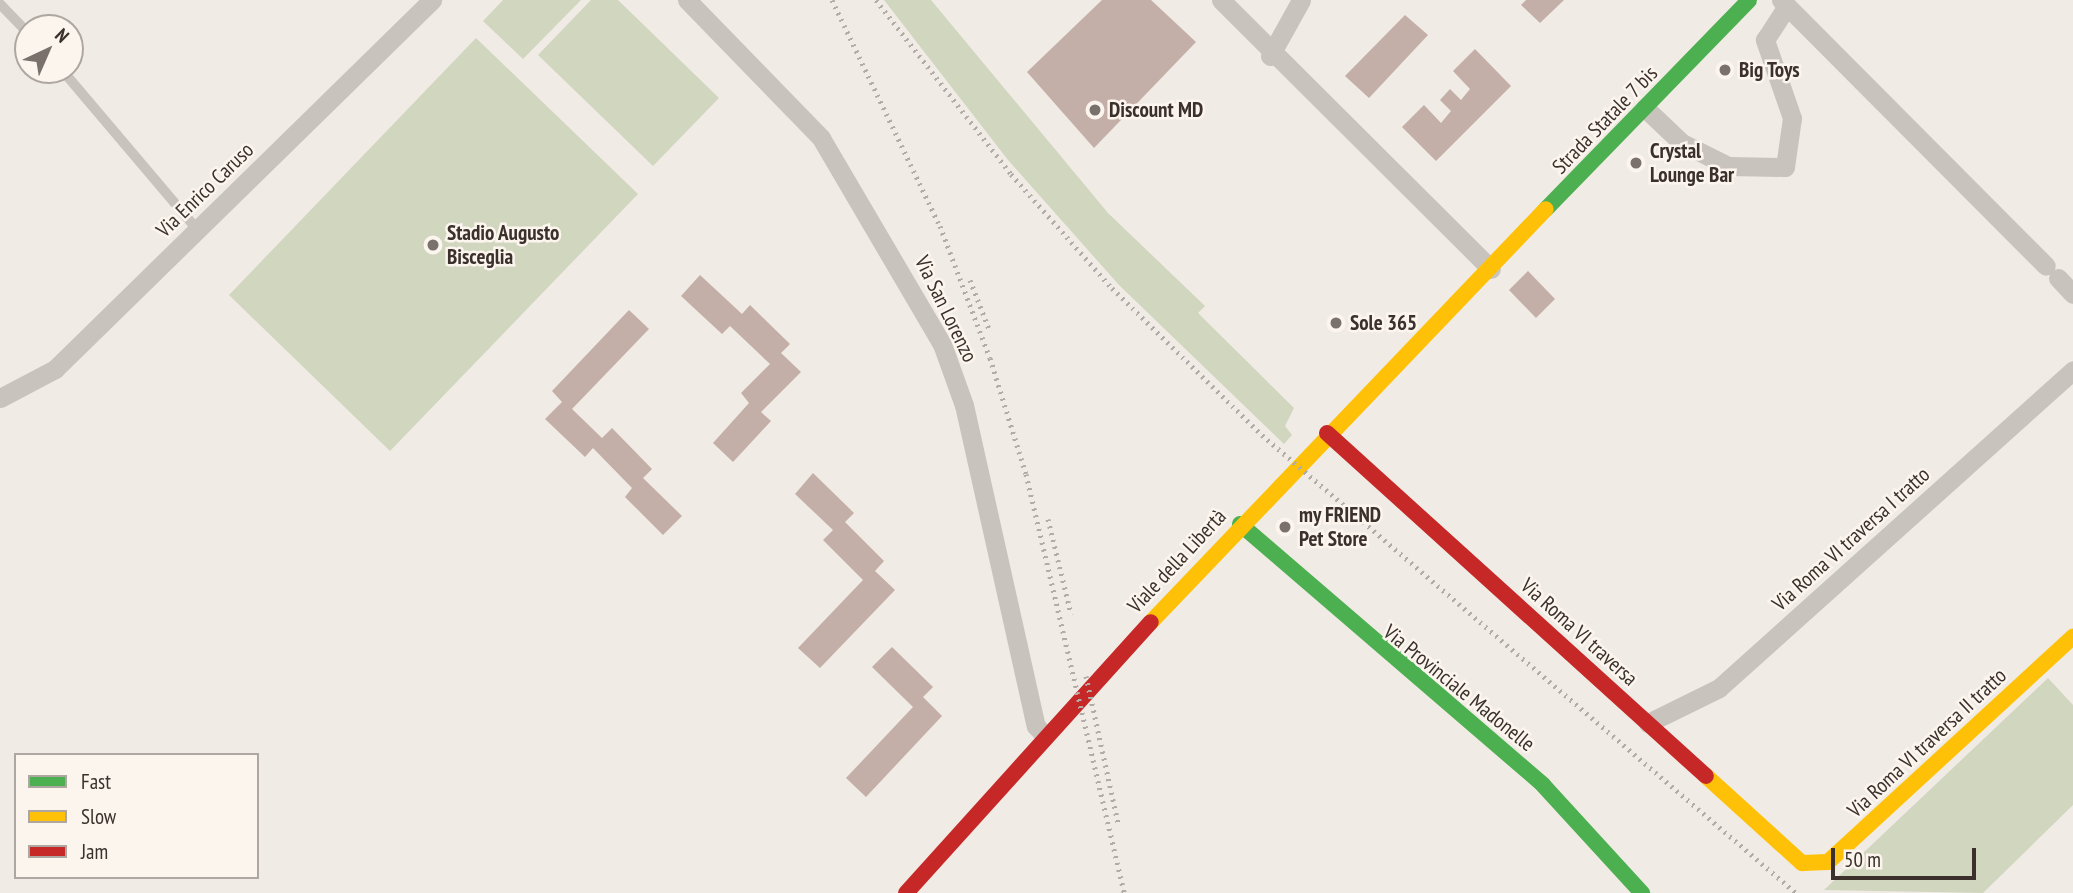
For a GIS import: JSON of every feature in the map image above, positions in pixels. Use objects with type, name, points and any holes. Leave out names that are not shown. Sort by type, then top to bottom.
[{"type":"street","name":"Via Enrico Caruso","points":[[0,398],[55,369],[432,0]]},
{"type":"street","name":"Via San Lorenzo","points":[[687,0],[815,129],[943,344],[988,497],[1033,704],[1051,729]]},
{"type":"street","points":[[1221,0],[1270,56],[1491,269]]},
{"type":"street","points":[[1270,56],[1301,0]]},
{"type":"street","name":"Strada Statale 7 bis","points":[[1491,269],[1749,0]]},
{"type":"street","points":[[1645,108],[1682,143],[1728,166],[1784,167],[1792,118],[1765,40],[1784,3],[2073,293]]},
{"type":"street","name":"Viale della Libertà","points":[[905,893],[1051,729],[1240,524],[1491,269]]},
{"type":"street","name":"Via Roma VI traversa I tratto","points":[[1648,723],[1719,688],[2073,370]]},
{"type":"street","name":"Via Roma VI traversa","points":[[1327,433],[1802,863]]},
{"type":"street","name":"Via Provinciale Madonelle","points":[[1240,524],[1543,785],[1642,893]]},
{"type":"street","name":"Via Roma VI traversa II tratto","points":[[1802,863],[1828,862],[2073,637]]},
{"type":"lane","points":[[0,4],[14,18]]},
{"type":"lane","points":[[74,84],[197,229]]},
{"type":"green space","points":[[503,0],[581,0],[523,59],[483,21]]},
{"type":"green space","points":[[591,0],[618,0],[719,98],[653,166],[538,55]]},
{"type":"green space","points":[[884,0],[931,0],[1108,213],[1205,306],[1198,313],[1294,408],[1285,426],[1292,435],[1284,444],[1119,285],[1008,160]]},
{"type":"green space","name":"Stadio Augusto Bisceglia","points":[[476,38],[638,194],[390,451],[229,295]]},
{"type":"green space","points":[[2048,678],[2073,705],[2073,805],[1983,893],[1824,890]]},
{"type":"building","name":"Discount MD","points":[[1102,0],[1151,0],[1196,42],[1094,148],[1027,72]]},
{"type":"building","points":[[1526,0],[1564,0],[1540,23],[1521,5]]},
{"type":"building","points":[[1405,15],[1428,35],[1369,98],[1345,76]]},
{"type":"building","points":[[1475,49],[1511,86],[1436,161],[1402,127],[1424,105],[1441,123],[1451,111],[1440,100],[1450,89],[1461,100],[1470,89],[1453,71]]},
{"type":"building","points":[[1528,271],[1555,299],[1536,318],[1509,290]]},
{"type":"building","points":[[700,275],[742,314],[750,305],[790,344],[781,353],[801,372],[761,412],[771,421],[733,462],[713,443],[749,403],[741,393],[770,364],[730,326],[722,334],[681,296]]},
{"type":"building","points":[[629,310],[649,329],[572,409],[602,438],[612,428],[652,469],[643,478],[682,516],[663,535],[625,497],[632,488],[593,448],[585,457],[545,419],[562,402],[552,391]]},
{"type":"building","points":[[813,473],[854,513],[845,522],[884,561],[875,571],[895,590],[820,668],[798,648],[863,580],[823,540],[833,530],[795,494]]},
{"type":"building","points":[[892,647],[933,687],[923,697],[942,716],[866,797],[846,778],[913,707],[872,667]]},
{"type":"railway","points":[[832,0],[940,226],[990,358],[1026,474],[1124,893]]},
{"type":"railway","points":[[876,0],[1011,174],[1112,288],[1262,435],[1796,893]]},
{"type":"railway","points":[[970,280],[989,329]]},
{"type":"railway","points":[[1048,519],[1071,614]]},
{"type":"railway","points":[[1086,676],[1118,823]]},
{"type":"traffic: fast","points":[[1546,209],[1749,0]]},
{"type":"traffic: fast","points":[[1240,524],[1543,785],[1642,893]]},
{"type":"traffic: slow","points":[[1151,622],[1546,209]]},
{"type":"traffic: slow","points":[[1706,776],[1802,863],[1828,862],[2073,637]]},
{"type":"traffic: jam","points":[[1327,433],[1706,776]]},
{"type":"traffic: jam","points":[[906,893],[1151,622]]},
{"type":"place","name":"Big Toys","points":[[1725,70]]},
{"type":"place","name":"Discount MD","points":[[1095,110]]},
{"type":"place","name":"Crystal Lounge Bar","points":[[1636,163]]},
{"type":"place","name":"Stadio Augusto Bisceglia","points":[[433,245]]},
{"type":"place","name":"Sole 365","points":[[1336,323]]},
{"type":"place","name":"my FRIEND Pet Store","points":[[1285,527]]}]
